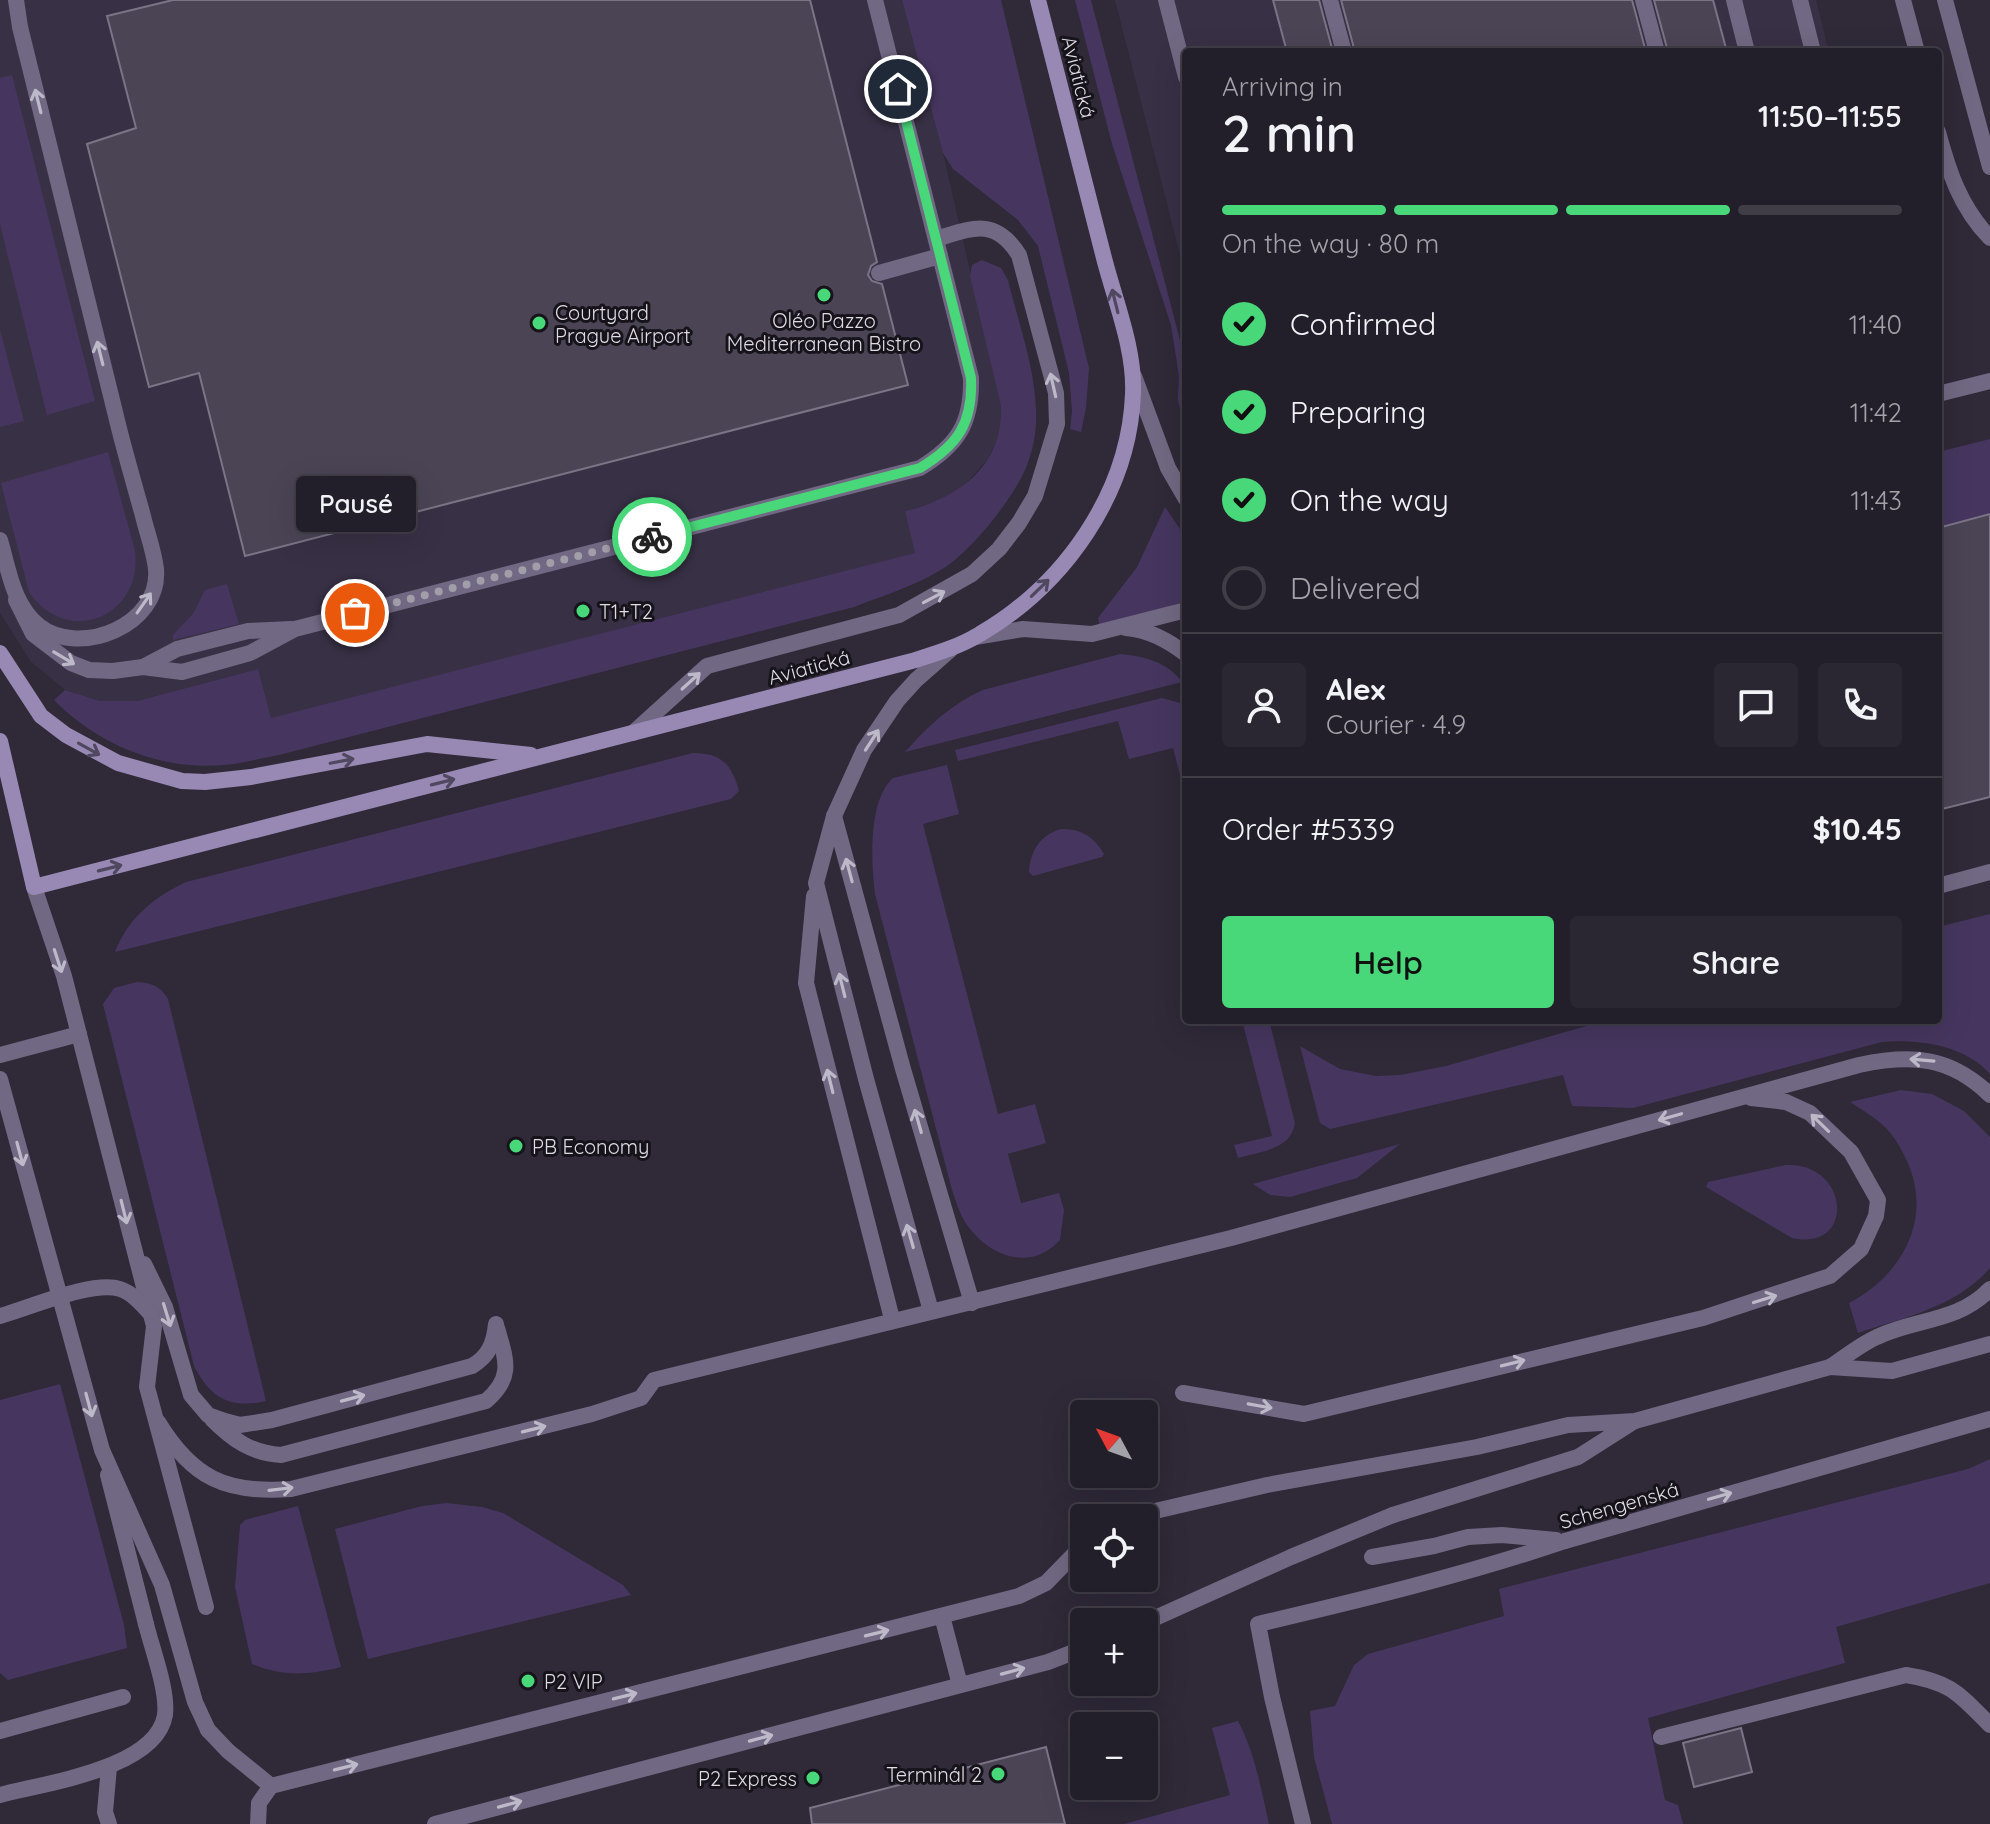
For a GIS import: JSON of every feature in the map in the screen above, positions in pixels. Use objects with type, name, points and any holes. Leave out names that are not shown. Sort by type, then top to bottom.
[{"type":"main road","name":"Aviatická","points":[[0,653],[41,716],[66,735],[118,763],[182,781],[205,782],[251,777],[427,744],[545,756],[912,661],[978,636],[1021,606],[1044,584],[1098,517],[1123,458],[1133,392],[1131,366],[1038,0]]},
{"type":"main road","points":[[0,741],[34,887],[545,756]]},
{"type":"street","points":[[0,540],[16,600],[33,634],[71,663],[89,670],[143,667],[182,672],[250,653],[295,629],[920,468],[942,455],[959,436],[966,421],[972,400],[971,378],[875,0]]},
{"type":"street","points":[[1166,0],[1182,62]]},
{"type":"street","points":[[1330,0],[1343,48]]},
{"type":"street","points":[[1643,0],[1656,48]]},
{"type":"street","points":[[1734,0],[1746,48]]},
{"type":"street","points":[[1800,0],[1812,48]]},
{"type":"street","points":[[1903,0],[1916,48]]},
{"type":"street","points":[[1945,0],[1990,167]]},
{"type":"street","points":[[16,600],[39,626],[54,635],[91,639],[111,633],[145,606],[153,589],[156,571],[17,2]]},
{"type":"street","points":[[1942,147],[1949,174],[1967,212],[1990,238]]},
{"type":"street","points":[[633,733],[707,666],[899,615],[940,594],[972,574],[999,549],[1019,523],[1035,496],[1057,424],[1056,393],[1019,255],[1012,244],[992,229],[979,227],[936,239]]},
{"type":"street","points":[[879,273],[940,256]]},
{"type":"street","points":[[1131,366],[1168,468],[1182,492]]},
{"type":"street","points":[[1942,393],[1990,381]]},
{"type":"street","points":[[892,1319],[806,983],[816,883],[834,816],[864,750],[897,701],[951,649],[978,636],[1023,629],[1092,634],[1182,611]]},
{"type":"street","points":[[1120,627],[1159,636],[1182,651]]},
{"type":"street","points":[[834,816],[903,1069],[972,1303]]},
{"type":"street","points":[[1942,885],[1990,872]]},
{"type":"street","points":[[816,883],[866,1079],[931,1311]]},
{"type":"street","points":[[34,887],[64,976],[150,1313],[155,1339],[147,1387],[206,1607]]},
{"type":"street","points":[[0,1055],[79,1034]]},
{"type":"street","points":[[158,1422],[169,1441],[191,1464],[225,1485],[244,1490],[291,1489],[592,1414],[641,1398],[654,1380],[1231,1238],[1888,1058],[1937,1061],[1960,1071],[1990,1095]]},
{"type":"street","points":[[0,1079],[102,1450],[165,1699],[165,1715],[159,1733],[146,1747],[109,1767],[0,1795]]},
{"type":"street","points":[[1183,1393],[1304,1414],[1703,1318],[1830,1276],[1861,1249],[1876,1216],[1878,1200],[1851,1152],[1810,1113],[1786,1102],[1743,1097]]},
{"type":"street","points":[[133,1245],[165,1307],[191,1395],[208,1415],[239,1443],[253,1450],[281,1455],[486,1401],[504,1379],[507,1368],[496,1324],[491,1349],[472,1366],[255,1423],[240,1425],[208,1415]]},
{"type":"street","points":[[0,1316],[99,1286],[122,1289],[150,1313]]},
{"type":"street","points":[[1158,1510],[1267,1485],[1477,1447],[1568,1425],[1635,1421],[1830,1367],[1878,1336],[1955,1314],[1990,1289]]},
{"type":"street","points":[[1830,1367],[1892,1371],[1990,1344]]},
{"type":"street","name":"Schengenská","points":[[1303,1824],[1258,1624],[1411,1588],[1990,1419]]},
{"type":"street","points":[[1158,1617],[1393,1515],[1578,1457],[1635,1421]]},
{"type":"street","points":[[102,1450],[162,1585],[195,1702],[208,1730],[228,1751],[271,1786]]},
{"type":"street","points":[[1372,1557],[1468,1537],[1502,1535],[1565,1541]]},
{"type":"street","points":[[258,1824],[259,1803],[271,1786],[1034,1591],[1070,1558]]},
{"type":"street","points":[[942,1616],[960,1685]]},
{"type":"street","points":[[435,1824],[1048,1662],[1070,1653]]},
{"type":"street","points":[[1661,1737],[1906,1675],[1933,1679],[1959,1693],[1990,1725]]},
{"type":"street","points":[[0,1731],[123,1697]]},
{"type":"street","points":[[109,1767],[105,1812],[109,1824]]},
{"type":"shaded area","points":[[0,0],[902,0],[943,153],[1001,406],[1001,424],[996,442],[987,460],[960,490],[941,500],[905,511],[916,553],[270,719],[257,669],[137,701],[100,701],[65,690],[31,662],[0,613]]},
{"type":"shaded area","points":[[902,0],[1001,0],[1089,368],[1081,432],[1070,429],[1069,373],[1038,246],[1018,220],[953,169],[943,153]]},
{"type":"shaded area","points":[[1075,0],[1091,0],[1182,348],[1182,416],[1171,325],[1112,144]]},
{"type":"shaded area","points":[[1115,0],[1816,0],[1828,48],[1182,48],[1182,262]]},
{"type":"shaded area","points":[[12,75],[95,401],[47,415],[0,224],[0,78]]},
{"type":"shaded area","points":[[982,260],[1001,268],[1008,280],[1033,378],[1036,411],[1034,441],[1019,482],[990,524],[955,560],[922,580],[854,607],[279,755],[231,764],[200,766],[154,759],[90,730],[54,700],[65,690],[100,701],[137,701],[258,669],[271,718],[915,553],[905,511],[943,498],[974,476],[985,463],[1000,427],[1001,406],[970,276],[972,265]]},
{"type":"shaded area","points":[[0,330],[24,421],[0,427]]},
{"type":"shaded area","points":[[1990,439],[1990,514],[1942,527],[1942,451]]},
{"type":"shaded area","points":[[108,452],[135,551],[134,574],[127,593],[115,608],[99,617],[81,621],[63,618],[45,609],[29,592],[1,483]]},
{"type":"shaded area","points":[[1165,507],[1182,532],[1182,602],[1104,627],[1099,624],[1098,618],[1137,567]]},
{"type":"shaded area","points":[[227,584],[239,624],[173,640],[173,635],[193,614],[205,590]]},
{"type":"shaded area","points":[[1120,654],[1154,661],[1170,669],[1182,682],[905,752],[941,716],[983,690]]},
{"type":"shaded area","points":[[1162,698],[1182,706],[1182,783],[1173,748],[1129,759],[1118,721],[958,761],[955,750]]},
{"type":"shaded area","points":[[693,753],[711,755],[729,768],[739,791],[731,799],[115,952],[127,929],[143,910],[163,894],[186,882]]},
{"type":"shaded area","points":[[947,765],[959,814],[923,824],[998,1114],[1035,1104],[1046,1143],[1008,1154],[1021,1203],[1059,1193],[1064,1210],[1060,1240],[1036,1256],[1024,1258],[999,1252],[976,1236],[960,1212],[875,894],[873,833],[879,801],[885,788],[893,778]]},
{"type":"shaded area","points":[[1061,829],[1086,835],[1104,854],[1033,876],[1029,872],[1034,851],[1047,835]]},
{"type":"shaded area","points":[[1990,914],[1990,1074],[1968,1056],[1954,1050],[1925,1043],[1882,1042],[1633,1108],[1572,1106],[1563,1075],[1330,1129],[1320,1123],[1300,1046],[1340,1069],[1376,1076],[1400,1075],[1446,1066],[1594,1024],[1942,1024],[1942,926]]},
{"type":"shaded area","points":[[137,982],[155,986],[168,999],[266,1401],[242,1404],[223,1399],[207,1387],[194,1366],[103,1004],[114,988]]},
{"type":"shaded area","points":[[1243,1024],[1270,1024],[1295,1123],[1288,1139],[1281,1144],[1238,1158],[1234,1145],[1272,1136]]},
{"type":"shaded area","points":[[1901,1090],[1932,1094],[1964,1111],[1990,1137],[1990,1268],[1977,1281],[1946,1301],[1912,1316],[1858,1333],[1849,1303],[1885,1277],[1898,1260],[1915,1223],[1916,1202],[1914,1181],[1895,1138],[1878,1121],[1850,1102]]},
{"type":"shaded area","points":[[1400,1144],[1357,1178],[1290,1197],[1270,1195],[1253,1184]]},
{"type":"shaded area","points":[[1786,1165],[1807,1168],[1823,1177],[1833,1190],[1837,1206],[1835,1220],[1827,1232],[1813,1239],[1792,1238],[1706,1187],[1708,1182]]},
{"type":"shaded area","points":[[60,1384],[124,1625],[127,1648],[8,1680],[0,1673],[0,1400]]},
{"type":"shaded area","points":[[1990,1459],[1990,1583],[1836,1627],[1845,1663],[1648,1718],[1665,1800],[1678,1805],[1683,1824],[1332,1824],[1314,1757],[1310,1711],[1335,1706],[1354,1665],[1368,1654],[1504,1616],[1499,1589],[1968,1469]]},
{"type":"shaded area","points":[[446,1503],[503,1513],[623,1585],[631,1595],[368,1659],[335,1529],[422,1506]]},
{"type":"shaded area","points":[[298,1506],[341,1667],[318,1672],[274,1671],[252,1664],[235,1587],[240,1525],[245,1520]]},
{"type":"shaded area","points":[[1238,1721],[1253,1758],[1269,1824],[1124,1824],[1230,1795],[1212,1728]]},
{"type":"building","name":"Courtyard Prague Airport","points":[[173,0],[810,0],[877,262],[871,266],[868,275],[872,281],[882,284],[908,385],[245,556],[199,373],[149,387],[87,144],[136,128],[107,16]]},
{"type":"building","points":[[1273,0],[1319,0],[1332,48],[1286,48]]},
{"type":"building","points":[[1341,0],[1632,0],[1645,48],[1354,48]]},
{"type":"building","points":[[1654,0],[1713,0],[1726,48],[1667,48]]},
{"type":"building","points":[[1990,514],[1990,797],[1942,809],[1942,527]]},
{"type":"building","points":[[1741,1728],[1752,1772],[1694,1787],[1683,1743]]},
{"type":"building","name":"Terminál 2","points":[[1046,1747],[1065,1824],[812,1824],[810,1808]]},
{"type":"way so far","points":[[355,613],[652,537]]},
{"type":"place","name":"Oléo Pazzo Mediterranean Bistro","points":[[824,295]]},
{"type":"place","name":"Courtyard Prague Airport","points":[[539,323]]},
{"type":"place","name":"T1+T2","points":[[583,611]]},
{"type":"place","name":"Pausé","points":[[355,613]]},
{"type":"place","name":"PB Economy","points":[[516,1146]]},
{"type":"place","name":"P2 VIP","points":[[528,1681]]},
{"type":"place","name":"Terminál 2","points":[[998,1774]]},
{"type":"place","name":"P2 Express","points":[[813,1778]]},
{"type":"route","points":[[652,537],[920,468],[942,455],[959,436],[972,400],[971,378],[898,89]]}]
